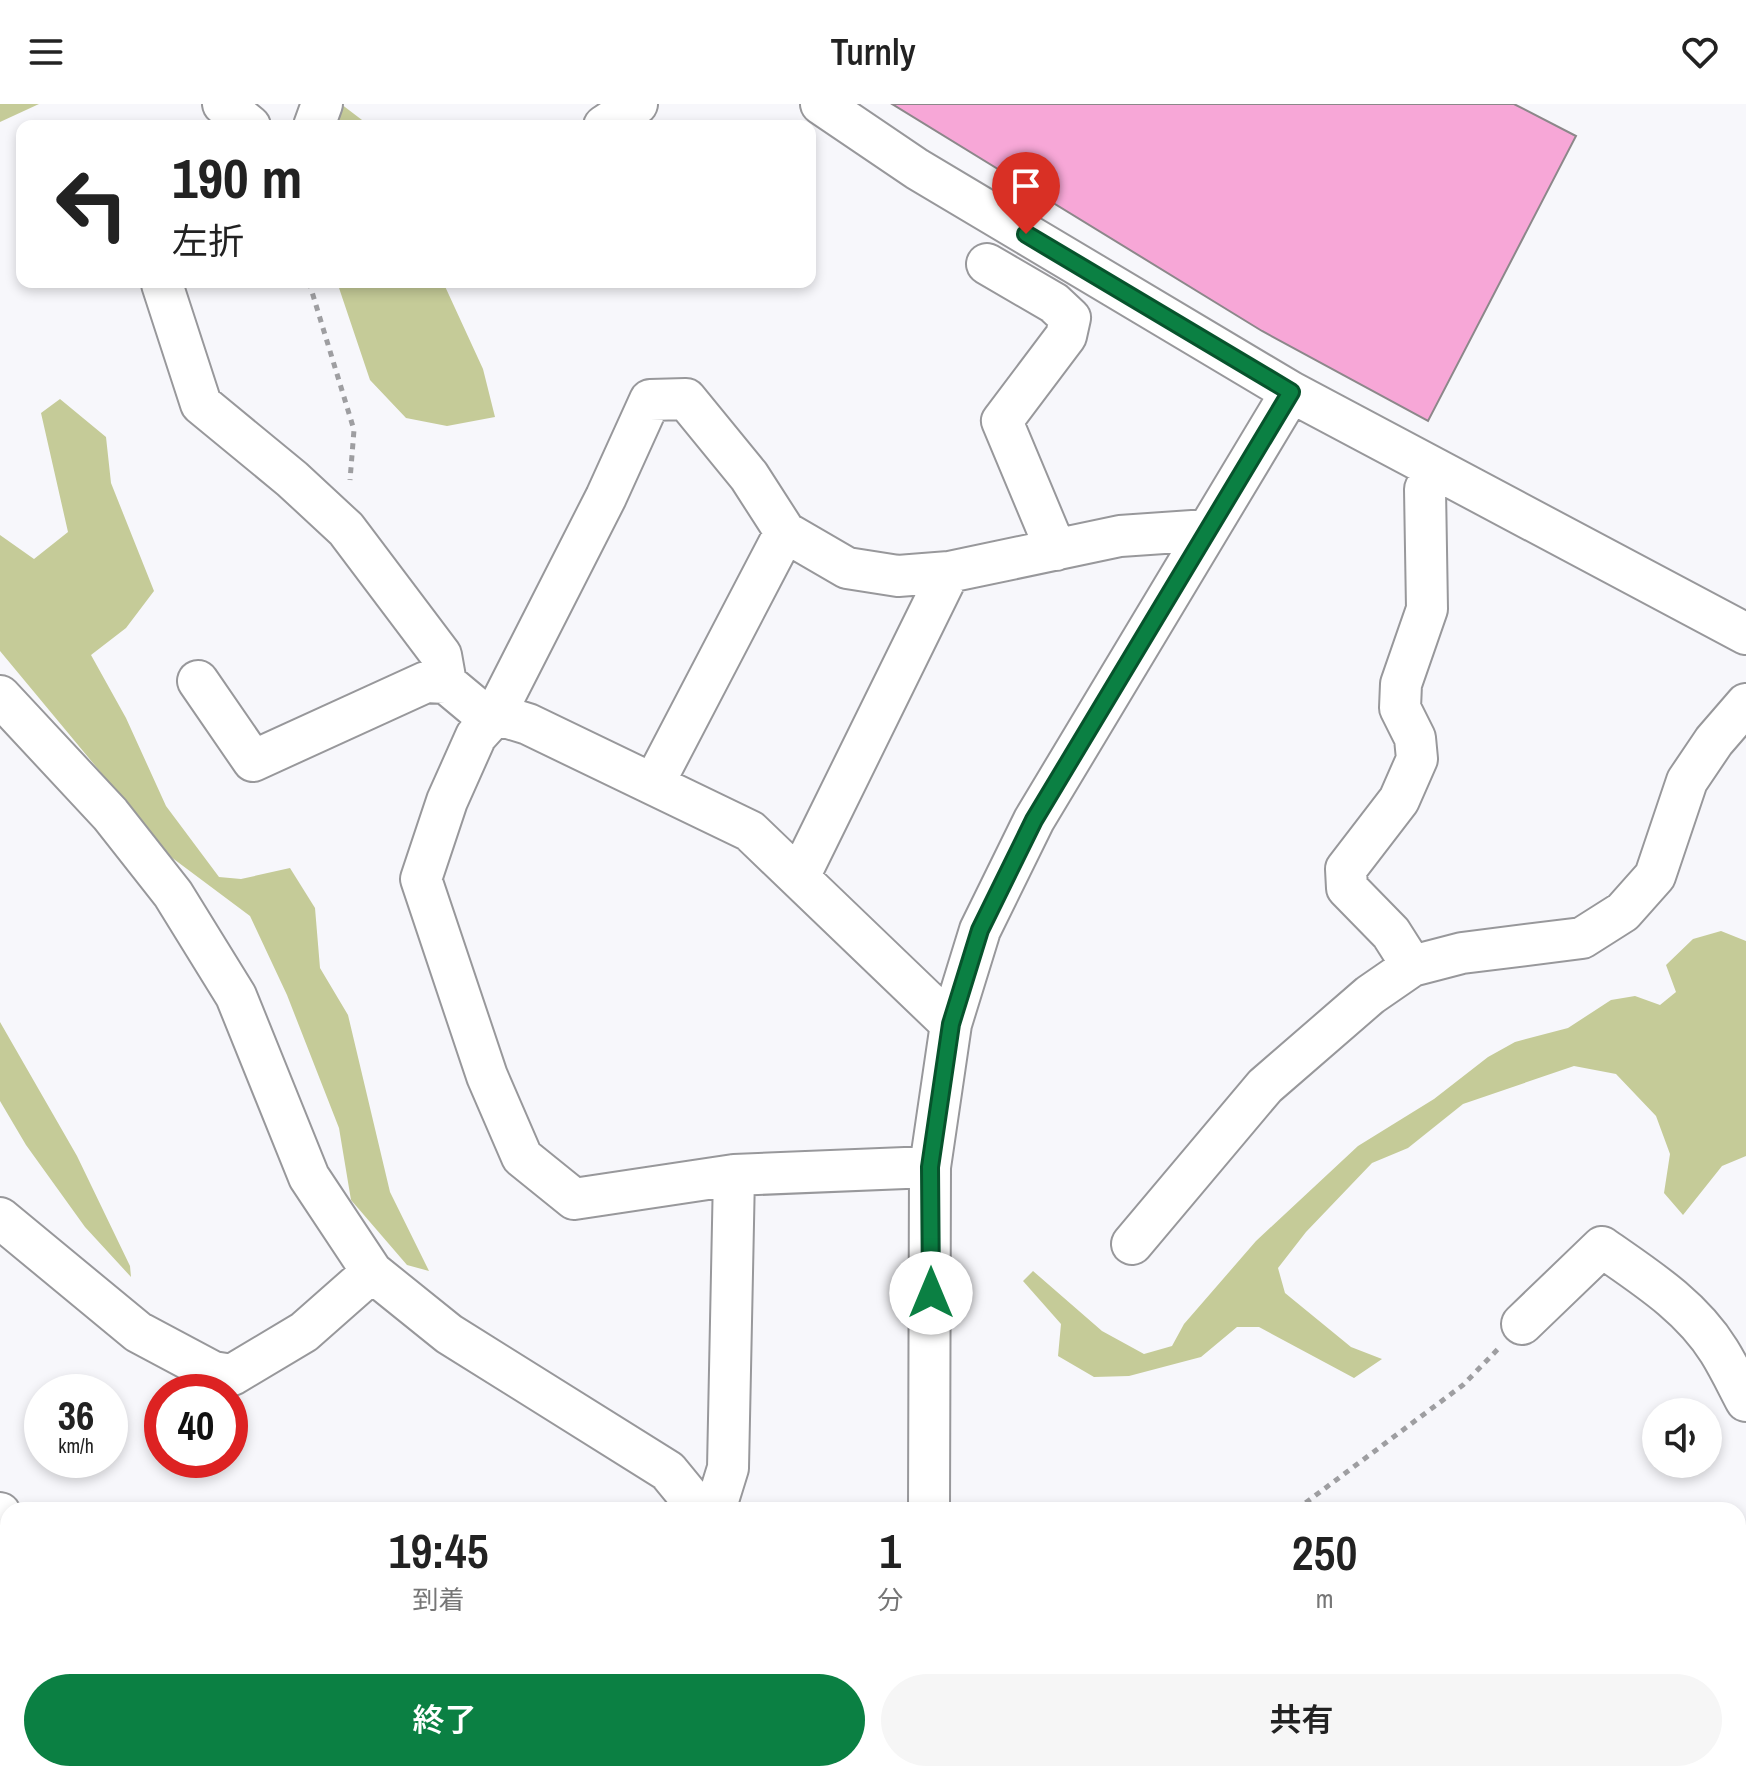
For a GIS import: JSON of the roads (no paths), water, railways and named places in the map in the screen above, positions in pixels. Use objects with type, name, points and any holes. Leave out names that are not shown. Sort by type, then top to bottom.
[{"type":"street","points":[[223,104],[243,120]]},
{"type":"street","points":[[613,120],[637,104]]},
{"type":"street","points":[[821,104],[917,169],[1291,392],[1746,634]]},
{"type":"street","points":[[987,264],[1054,303],[1070,318],[1066,336],[1002,421],[1056,550]]},
{"type":"street","points":[[163,288],[201,404],[292,479],[346,529],[441,655],[446,683]]},
{"type":"street","points":[[929,1502],[930,1167],[951,1024],[980,930],[1034,820],[1291,392]]},
{"type":"street","points":[[930,1167],[734,1175],[574,1199],[522,1157],[487,1076],[421,879],[447,801],[476,736],[495,715],[606,497],[650,400],[686,399],[749,476],[785,532],[847,568],[898,576],[949,572],[1120,536],[1207,530]]},
{"type":"street","points":[[1412,966],[1391,933],[1347,888],[1346,869],[1399,800],[1417,759],[1415,738],[1400,708],[1401,684],[1427,609],[1425,489],[1435,469]]},
{"type":"street","points":[[654,783],[785,532]]},
{"type":"street","points":[[799,877],[949,572]]},
{"type":"street","points":[[198,681],[253,761],[426,682],[446,683],[476,708],[528,724],[750,831],[951,1024]]},
{"type":"street","points":[[0,696],[110,814],[173,894],[236,996],[309,1177],[372,1272],[449,1334],[668,1471],[693,1502]]},
{"type":"street","points":[[1132,1244],[1265,1086],[1370,995],[1412,966],[1462,953],[1582,938],[1623,912],[1655,876],[1687,781],[1714,741],[1746,704]]},
{"type":"street","points":[[717,1502],[728,1468],[734,1175]]},
{"type":"street","points":[[0,1218],[138,1332],[213,1372],[232,1375],[304,1332],[372,1272]]},
{"type":"street","points":[[1522,1324],[1602,1247],[1658,1286],[1694,1319],[1718,1349],[1746,1401]]}]
